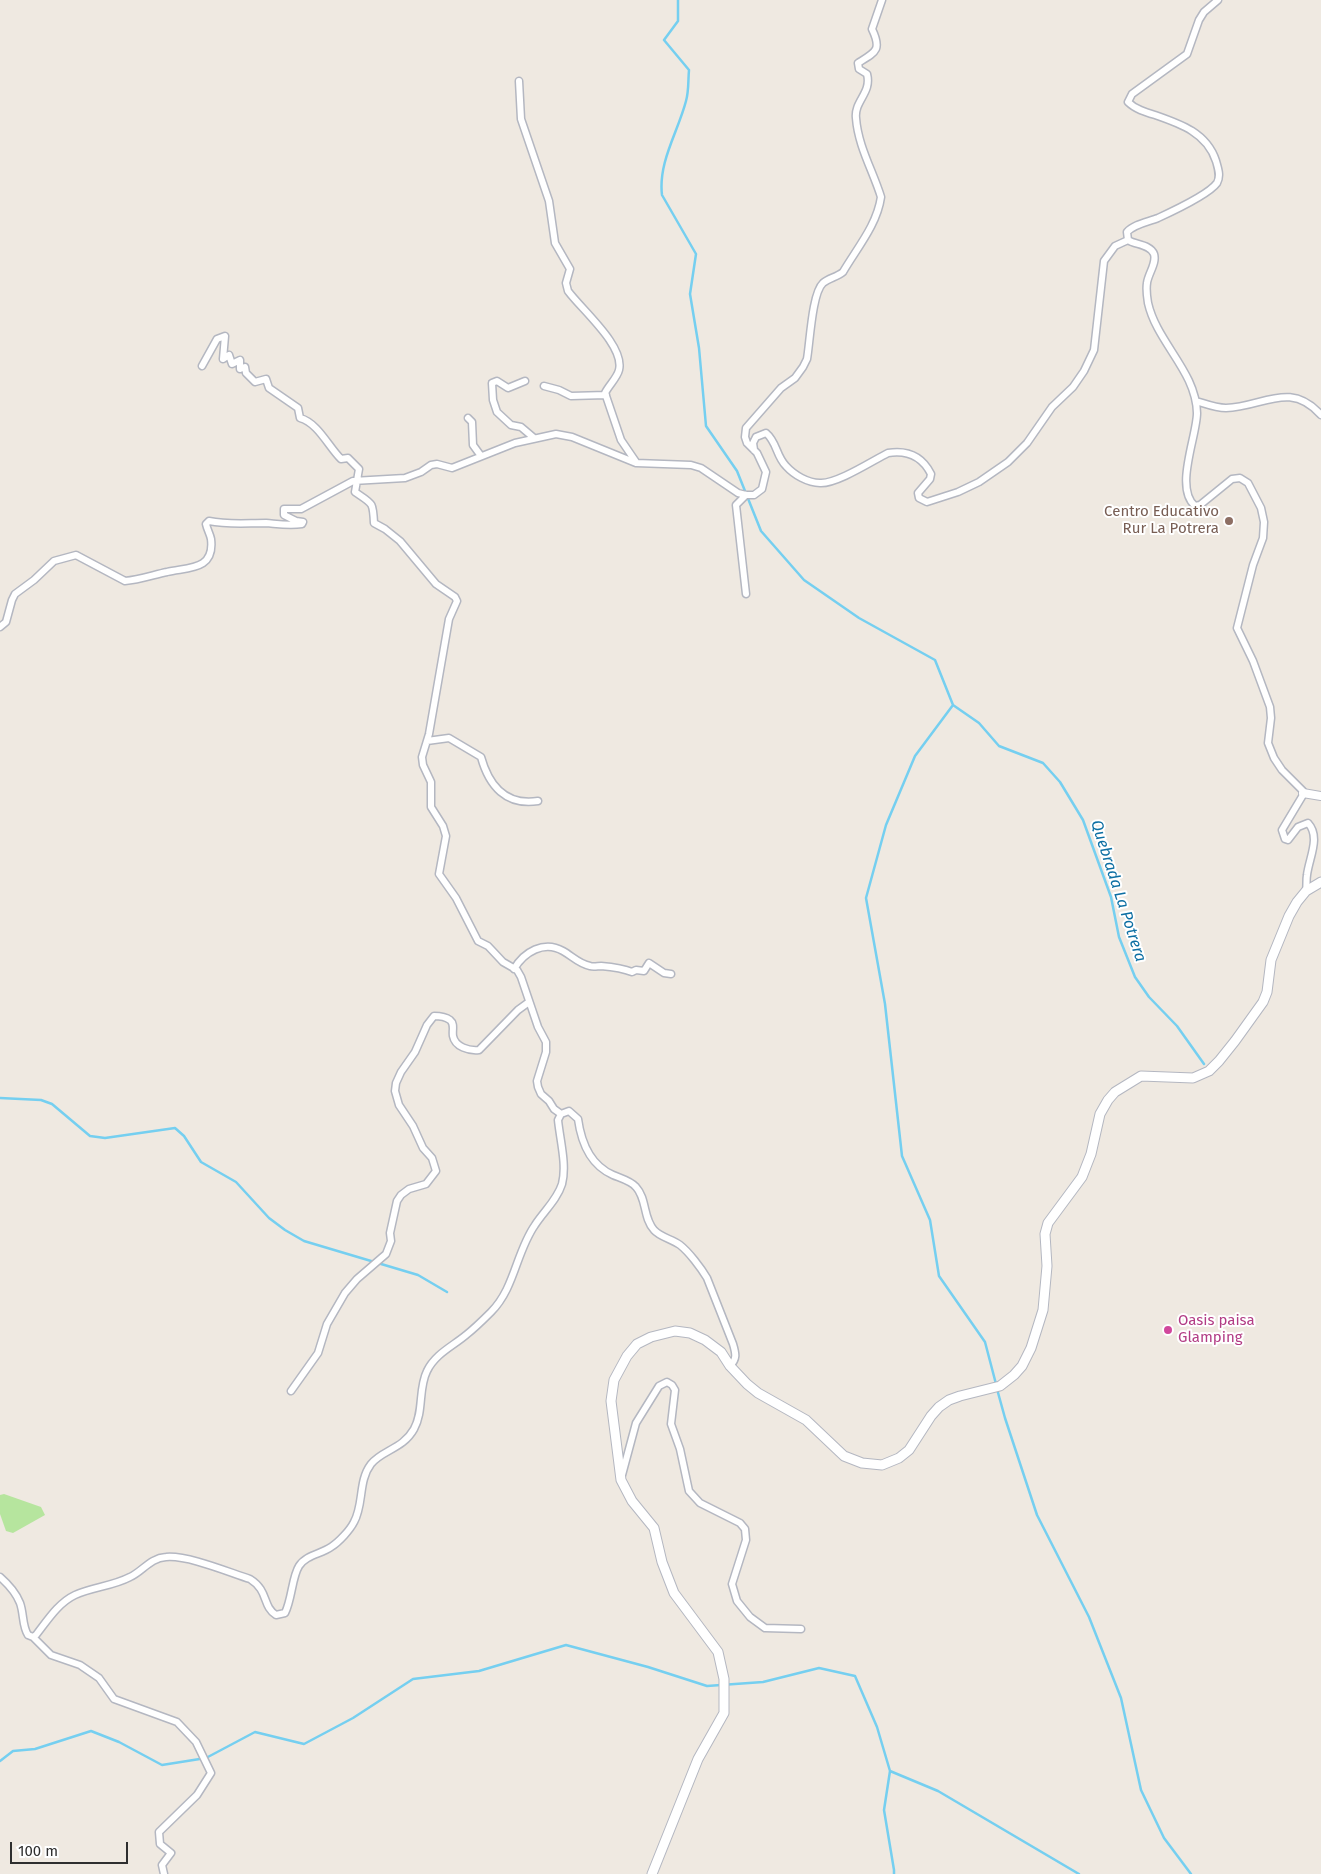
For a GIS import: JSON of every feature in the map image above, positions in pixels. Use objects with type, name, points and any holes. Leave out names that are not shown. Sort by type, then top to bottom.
[{"type":"main road","points":[[652,1874],[659,1861],[698,1759],[724,1712],[724,1680],[718,1652],[674,1593],[662,1562],[654,1528],[632,1501],[621,1480],[611,1401],[617,1375],[627,1356],[638,1344],[651,1337],[674,1331],[690,1333],[706,1340],[721,1352],[730,1366],[747,1384],[758,1393],[806,1420],[844,1456],[862,1463],[882,1465],[899,1458],[909,1450],[931,1416],[949,1400],[996,1387],[1014,1376],[1022,1366],[1031,1348],[1043,1310],[1047,1266],[1045,1234],[1048,1223],[1082,1177],[1091,1154],[1100,1114],[1108,1100],[1115,1092],[1141,1076],[1193,1078],[1209,1071],[1219,1061],[1263,1002],[1267,992],[1271,960],[1297,902],[1306,891],[1321,882]]},
{"type":"street","points":[[0,627],[6,622],[15,594],[34,580],[54,561],[76,555],[125,582],[170,571],[195,568],[204,562],[209,555],[211,538],[207,522],[267,523],[282,526],[302,524],[303,522],[284,515],[284,509],[301,509],[347,483],[405,478],[437,464],[452,468],[515,442],[534,438],[564,434],[636,463],[691,465],[701,468],[738,493],[754,495],[762,489],[766,472],[755,451],[747,443],[745,437],[746,428],[803,368],[807,359],[816,293],[825,281],[837,277],[844,272],[874,220],[880,205],[881,197],[861,144],[855,116],[869,82],[867,74],[859,69],[858,63],[874,54],[877,48],[877,38],[872,29],[882,0]]},
{"type":"street","points":[[1128,240],[1127,232],[1131,228],[1191,201],[1213,187],[1218,181],[1219,172],[1213,151],[1205,139],[1185,126],[1145,112],[1128,102],[1132,94],[1187,54],[1199,20],[1204,12],[1218,0]]},
{"type":"street","points":[[520,81],[522,119],[549,201],[555,243],[570,268],[566,283],[568,291],[608,338],[618,354],[620,365],[618,373],[609,384],[606,396],[621,440],[636,463]]},
{"type":"street","points":[[755,451],[753,443],[756,437],[766,433],[772,439],[784,465],[788,469],[801,478],[820,483],[836,479],[888,453],[911,454],[921,460],[931,474],[930,479],[918,493],[919,498],[927,502],[958,492],[979,482],[1008,462],[1027,443],[1046,414],[1073,387],[1084,371],[1094,350],[1104,261],[1110,251],[1115,246],[1128,240],[1148,248],[1153,252],[1154,258],[1147,283],[1148,302],[1162,339],[1185,372],[1196,400],[1197,416],[1189,454],[1187,486],[1192,504],[1195,506],[1200,505],[1232,479],[1240,478],[1248,483],[1261,508],[1264,522],[1263,538],[1253,565],[1236,628],[1252,661],[1270,707],[1271,718],[1268,743],[1274,758],[1282,770],[1301,788],[1303,793]]},
{"type":"street","points":[[202,366],[217,339],[225,336],[223,358],[229,355],[232,364],[240,360],[240,369],[245,367],[246,373],[256,382],[266,380],[269,388],[298,408],[300,418],[310,421],[341,459],[348,458],[359,469],[355,492],[368,500],[374,510],[374,523],[385,528],[400,541],[436,584],[455,597],[457,601],[449,619],[427,741],[422,757],[423,765],[431,782],[431,807],[443,826],[446,836],[439,874],[456,898],[478,941],[488,946],[521,977],[538,1027],[546,1042],[546,1052],[538,1087],[541,1094],[549,1100],[554,1109],[562,1114]]},
{"type":"street","points":[[525,381],[517,386],[508,388],[497,381],[492,383],[493,400],[497,412],[511,425],[521,426],[534,438]]},
{"type":"street","points":[[544,386],[571,396],[606,396]]},
{"type":"street","points":[[1196,400],[1224,408],[1245,405],[1270,398],[1287,397],[1303,400],[1312,405],[1321,415]]},
{"type":"street","points":[[468,418],[472,422],[474,445],[481,456]]},
{"type":"street","points":[[746,495],[736,505],[746,594]]},
{"type":"street","points":[[427,741],[450,738],[481,757],[485,772],[497,789],[512,800],[526,803],[538,801]]},
{"type":"street","points":[[1303,793],[1321,796]]},
{"type":"street","points":[[1303,793],[1282,832],[1285,839],[1288,840],[1298,827],[1308,823],[1313,827],[1316,847],[1306,874],[1306,891]]},
{"type":"street","points":[[514,969],[529,952],[544,947],[557,948],[580,963],[591,967],[625,969],[632,972],[636,970],[644,971],[649,963],[664,973],[671,974]]},
{"type":"street","points":[[291,1391],[318,1353],[327,1324],[345,1293],[357,1279],[386,1254],[391,1241],[390,1233],[397,1201],[409,1189],[426,1184],[436,1171],[432,1158],[423,1148],[413,1126],[399,1105],[395,1091],[396,1083],[407,1062],[415,1052],[427,1025],[434,1016],[450,1021],[453,1026],[453,1037],[457,1043],[464,1048],[479,1050],[518,1010],[530,1002]]},
{"type":"street","points":[[32,1637],[36,1636],[56,1610],[74,1595],[122,1581],[152,1561],[166,1557],[190,1560],[250,1579],[259,1584],[271,1612],[276,1615],[285,1613],[298,1567],[306,1558],[332,1547],[354,1521],[365,1473],[372,1462],[406,1441],[415,1428],[420,1412],[427,1371],[436,1358],[467,1335],[493,1310],[507,1292],[524,1245],[535,1225],[557,1195],[562,1183],[563,1164],[558,1120],[562,1114],[569,1111],[578,1119],[581,1139],[599,1166],[608,1173],[635,1186],[642,1198],[652,1228],[684,1248],[707,1278],[736,1354],[735,1361],[730,1366]]},
{"type":"street","points":[[621,1480],[636,1422],[659,1386],[667,1382],[675,1390],[671,1424],[680,1449],[689,1491],[700,1503],[740,1523],[745,1530],[746,1540],[732,1584],[737,1601],[750,1617],[765,1628],[801,1629]]},
{"type":"street","points":[[0,1577],[13,1591],[20,1604],[24,1630],[28,1635],[51,1654],[80,1665],[99,1678],[114,1699],[176,1722],[196,1742],[211,1773],[197,1795],[159,1832],[160,1844],[171,1853],[162,1864],[164,1874]]},
{"type":"green space","points":[[4,1494],[41,1507],[45,1515],[13,1533],[6,1531],[0,1514],[0,1495]]},
{"type":"waterway","name":"Quebrada La Potrera","points":[[678,0],[678,21],[664,40],[689,70],[688,89],[683,113],[663,171],[662,195],[696,254],[690,294],[699,348],[706,426],[737,471],[761,531],[804,580],[859,618],[935,660],[953,705],[979,723],[999,746],[1043,763],[1060,782],[1083,820],[1111,897],[1119,937],[1135,977],[1149,997],[1177,1026],[1204,1064]]},
{"type":"waterway","points":[[953,705],[915,756],[886,825],[866,898],[885,1004],[902,1156],[930,1220],[939,1276],[985,1342],[996,1384]]},
{"type":"waterway","points":[[0,1098],[41,1100],[52,1104],[90,1136],[105,1138],[175,1128],[184,1136],[201,1162],[236,1182],[269,1218],[285,1230],[304,1241],[418,1275],[447,1292]]},
{"type":"waterway","points":[[997,1389],[1037,1515],[1089,1617],[1121,1698],[1141,1790],[1164,1838],[1191,1874]]},
{"type":"waterway","points":[[0,1761],[13,1751],[35,1749],[91,1731],[119,1742],[162,1765],[206,1758],[255,1732],[304,1744],[353,1718],[413,1679],[479,1671],[566,1645],[648,1667],[707,1686],[763,1682],[819,1668],[855,1676],[877,1727],[890,1771],[884,1810],[894,1874]]},
{"type":"waterway","points":[[890,1771],[938,1791],[1079,1874]]},
{"type":"place","name":"Centro Educativo Rur La Potrera","points":[[1229,521]]},
{"type":"place","name":"Oasis paisa Glamping","points":[[1168,1330]]}]
